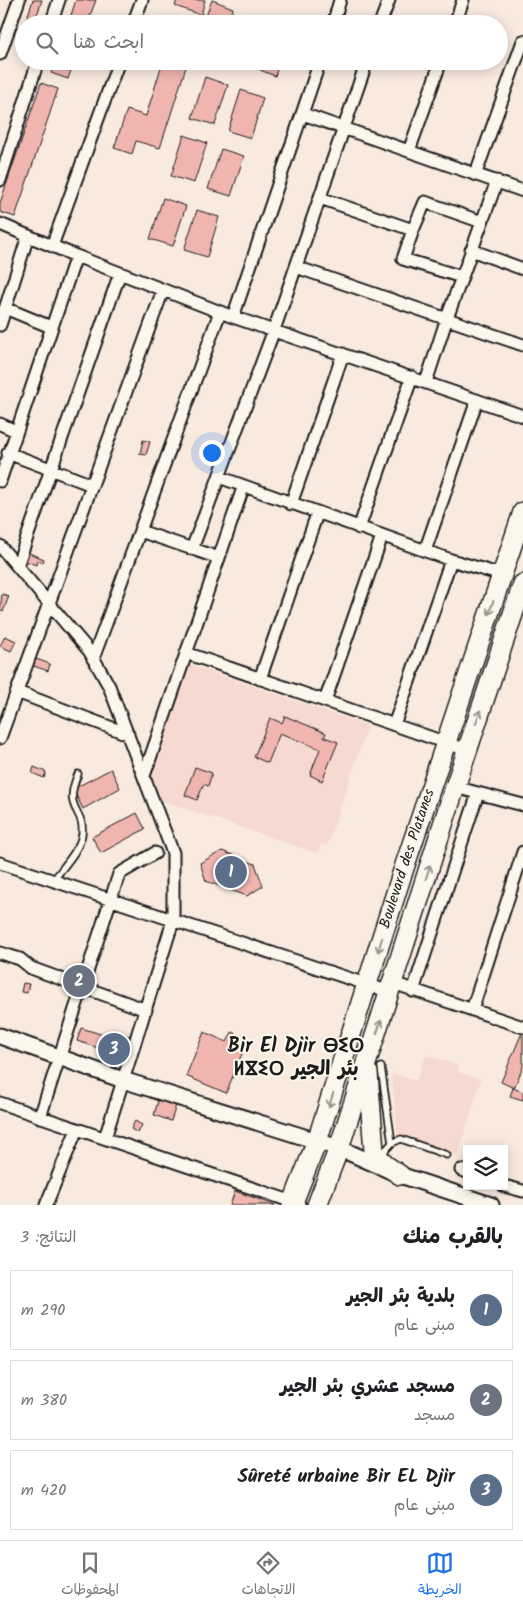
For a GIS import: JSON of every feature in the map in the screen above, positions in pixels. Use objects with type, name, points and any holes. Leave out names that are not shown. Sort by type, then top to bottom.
[{"type":"main road","name":"Boulevard des Platanes","points":[[296,1204],[523,512]]},
{"type":"main road","name":"Boulevard des Platanes","points":[[317,1205],[374,1065],[391,988],[467,750],[523,584]]},
{"type":"main road","points":[[374,1065],[374,1151],[378,1158],[400,1175]]},
{"type":"street","points":[[0,54],[19,0]]},
{"type":"street","points":[[53,15],[59,0]]},
{"type":"street","points":[[136,15],[142,0]]},
{"type":"street","points":[[336,15],[340,0]]},
{"type":"street","points":[[383,15],[389,0]]},
{"type":"street","points":[[458,15],[463,0]]},
{"type":"street","points":[[476,173],[523,41]]},
{"type":"street","points":[[0,180],[35,70]]},
{"type":"street","points":[[52,246],[116,70]]},
{"type":"street","points":[[233,316],[317,70]]},
{"type":"street","points":[[192,549],[274,330],[365,70]]},
{"type":"street","points":[[409,151],[438,70]]},
{"type":"street","points":[[303,114],[523,191]]},
{"type":"street","points":[[426,382],[471,250],[497,182]]},
{"type":"street","points":[[320,198],[413,230]]},
{"type":"street","points":[[462,277],[403,259],[413,230],[425,202],[482,222]]},
{"type":"street","points":[[0,224],[220,312],[523,416]]},
{"type":"street","points":[[0,325],[28,236]]},
{"type":"street","points":[[471,250],[523,269]]},
{"type":"street","points":[[0,481],[76,256]]},
{"type":"street","points":[[296,267],[523,345]]},
{"type":"street","points":[[17,566],[120,273]]},
{"type":"street","points":[[0,738],[163,290]]},
{"type":"street","points":[[5,308],[51,327]]},
{"type":"street","points":[[94,659],[220,312]]},
{"type":"street","points":[[291,504],[343,354]]},
{"type":"street","points":[[359,528],[412,377]]},
{"type":"street","points":[[425,551],[477,400]]},
{"type":"street","points":[[0,424],[16,431]]},
{"type":"street","points":[[8,453],[92,485]]},
{"type":"street","points":[[219,478],[451,560],[502,575]]},
{"type":"street","points":[[144,776],[243,488]]},
{"type":"street","points":[[260,678],[317,514]]},
{"type":"street","points":[[140,531],[219,558]]},
{"type":"street","points":[[325,701],[382,536]]},
{"type":"street","points":[[0,546],[94,659],[109,686],[173,853],[173,921],[105,1138]]},
{"type":"street","points":[[394,725],[451,560]]},
{"type":"street","points":[[186,653],[467,750]]},
{"type":"street","points":[[17,692],[128,734]]},
{"type":"street","points":[[455,787],[523,805]]},
{"type":"street","points":[[413,992],[478,793]]},
{"type":"street","points":[[472,1010],[523,852]]},
{"type":"street","points":[[40,1117],[58,1057],[84,988],[119,874],[154,853]]},
{"type":"street","points":[[0,863],[368,985],[413,992],[523,1026]]},
{"type":"street","points":[[0,953],[20,959],[31,968],[146,1010]]},
{"type":"street","points":[[0,1036],[123,1080],[339,1148],[400,1175],[482,1204]]},
{"type":"street","points":[[0,1103],[296,1204]]},
{"type":"street","points":[[46,1205],[77,1129]]},
{"type":"street","points":[[508,1187],[523,1191]]},
{"type":"lane","points":[[53,881],[74,850],[82,834],[80,822],[72,801],[71,790],[78,774]]},
{"type":"lane","points":[[374,1065],[392,1143]]},
{"type":"lane","points":[[378,1158],[392,1143],[401,1140],[447,1156]]},
{"type":"shaded area","points":[[186,663],[368,726],[327,846],[321,844],[318,854],[157,799],[148,776]]},
{"type":"shaded area","points":[[426,1055],[458,1065],[457,1071],[481,1080],[458,1155],[398,1134],[391,1073],[416,1081]]},
{"type":"building","points":[[33,0],[42,0],[37,15],[28,15]]},
{"type":"building","points":[[76,0],[96,0],[90,15],[71,15]]},
{"type":"building","points":[[177,0],[205,0],[201,15],[175,6]]},
{"type":"building","points":[[212,0],[233,8],[230,15],[206,15]]},
{"type":"building","points":[[52,70],[71,70],[68,79],[51,73]]},
{"type":"building","points":[[160,70],[185,70],[160,148],[136,141],[132,154],[114,148],[127,110],[146,116]]},
{"type":"building","points":[[260,70],[277,70],[275,76]]},
{"type":"building","points":[[205,77],[228,85],[215,125],[192,118]]},
{"type":"building","points":[[41,83],[58,89],[15,217],[0,212],[0,203]]},
{"type":"building","points":[[241,90],[263,98],[251,138],[228,131]]},
{"type":"building","points":[[184,135],[207,143],[194,183],[171,176]]},
{"type":"building","points":[[221,149],[244,156],[231,196],[208,189]]},
{"type":"building","points":[[163,198],[186,206],[173,246],[150,239]]},
{"type":"building","points":[[197,210],[219,217],[207,257],[184,250]]},
{"type":"building","points":[[143,440],[150,442],[146,455],[140,454]]},
{"type":"building","points":[[29,553],[44,559],[43,563],[37,560],[36,565],[26,561]]},
{"type":"building","points":[[2,594],[9,596],[3,612],[0,610]]},
{"type":"building","points":[[5,636],[16,641],[11,651],[0,646]]},
{"type":"building","points":[[28,656],[50,664],[48,671],[25,663]]},
{"type":"building","points":[[285,716],[326,733],[324,737],[338,742],[322,781],[310,775],[320,749],[280,733],[268,763],[254,757],[270,718],[282,723]]},
{"type":"building","points":[[34,767],[46,772],[44,778],[32,773]]},
{"type":"building","points":[[195,767],[212,773],[208,786],[204,784],[197,800],[185,795]]},
{"type":"building","points":[[111,769],[120,788],[83,809],[73,789]]},
{"type":"building","points":[[137,813],[145,829],[101,853],[92,837]]},
{"type":"building","points":[[222,851],[255,864],[263,886],[247,896],[206,881],[200,863]]},
{"type":"building","points":[[23,983],[29,984],[27,993],[21,992]]},
{"type":"building","points":[[81,1028],[110,1037],[112,1030],[131,1037],[125,1057],[77,1041]]},
{"type":"building","points":[[204,1032],[227,1042],[232,1032],[248,1039],[226,1093],[186,1076]]},
{"type":"building","points":[[521,1035],[523,1036],[523,1067],[514,1088],[501,1082]]},
{"type":"building","points":[[513,1088],[523,1092],[523,1100],[510,1096]]},
{"type":"building","points":[[153,1090],[178,1099],[171,1121],[154,1115],[158,1101],[150,1098]]},
{"type":"building","points":[[135,1121],[142,1125],[138,1133],[131,1129]]},
{"type":"building","points":[[235,1191],[275,1205],[230,1205]]},
{"type":"place","name":"بلدية بئر الجير","points":[[231,872]]},
{"type":"place","name":"مسجد عشري بئر الجير","points":[[79,981]]},
{"type":"place","name":"Sûreté urbaine Bir EL Djir","points":[[114,1049]]},
{"type":"district","name":"Bir El Djir ⴱⵉⵔ ⵍⴵⵉⵔ بئر الجير","points":[[296,1058]]}]
